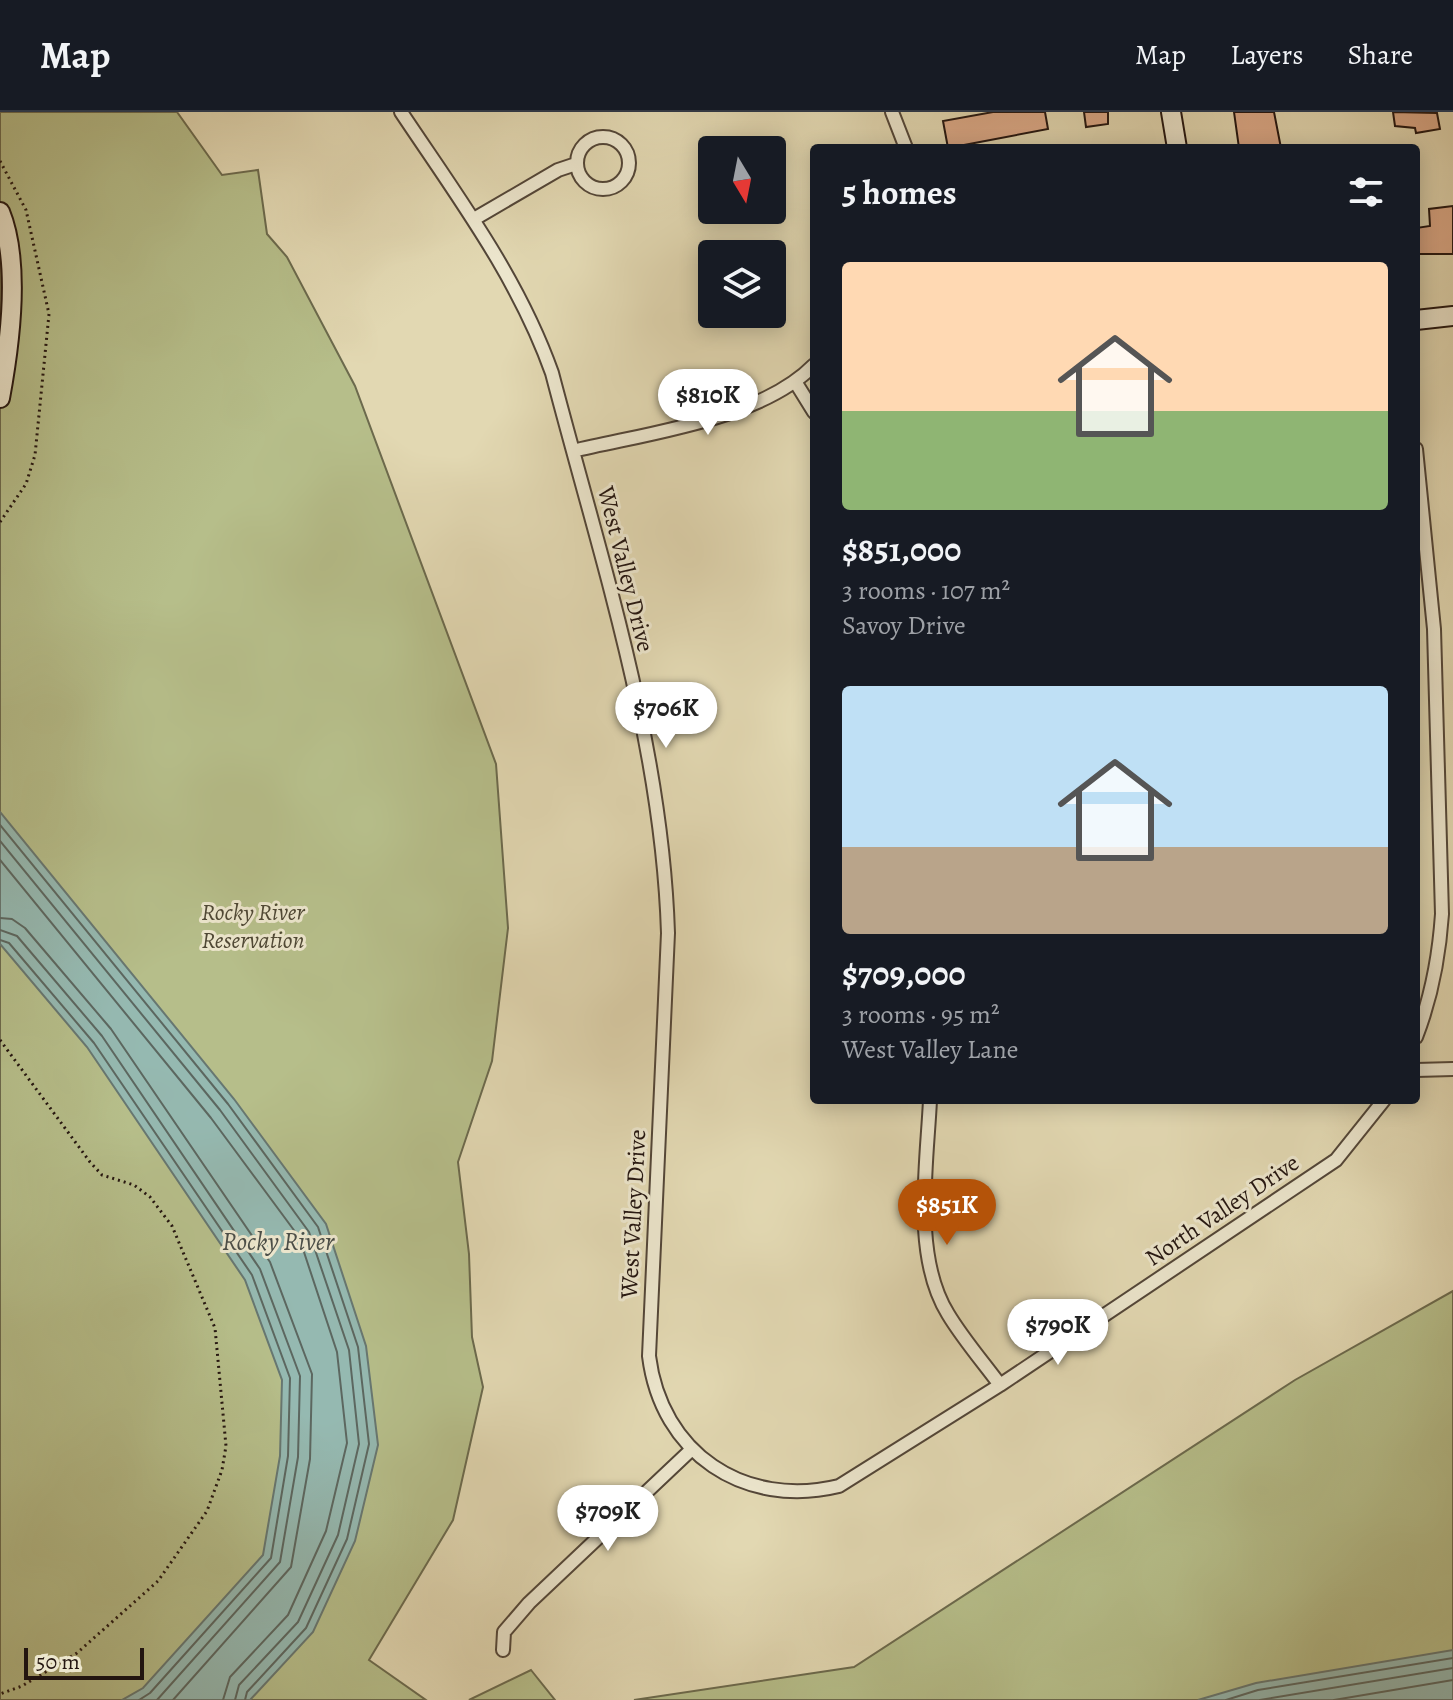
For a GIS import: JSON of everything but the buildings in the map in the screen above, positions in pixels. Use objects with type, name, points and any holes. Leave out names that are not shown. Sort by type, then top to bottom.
[{"type":"street","name":"West Valley Drive","points":[[401,112],[506,270],[540,337],[573,451],[644,731],[666,874],[668,933],[649,1356],[653,1390],[692,1449]]},
{"type":"street","points":[[892,112],[904,144]]},
{"type":"street","points":[[1171,112],[1176,144]]},
{"type":"street","points":[[604,137],[620,144],[629,167],[621,182],[597,189],[582,180],[576,164],[582,148],[604,137]]},
{"type":"street","points":[[474,219],[558,170],[576,164]]},
{"type":"street","points":[[0,212],[7,228],[10,285],[9,348],[0,398]]},
{"type":"street","points":[[1420,320],[1453,316]]},
{"type":"street","points":[[573,451],[747,409],[796,383],[810,369]]},
{"type":"street","points":[[796,383],[810,406]]},
{"type":"street","points":[[1420,514],[1434,629],[1447,822],[1439,958],[1430,1003],[1420,1027]]},
{"type":"street","points":[[1420,1070],[1453,1069]]},
{"type":"street","points":[[930,1104],[924,1220],[934,1280],[947,1312],[1000,1385]]},
{"type":"street","name":"North Valley Drive","points":[[692,1449],[733,1480],[812,1493],[839,1486],[1000,1385],[1336,1160],[1381,1104]]},
{"type":"street","points":[[503,1650],[504,1632],[529,1603],[692,1449]]},
{"type":"path","points":[[0,161],[26,210],[49,314],[35,455],[26,484],[0,522]]},
{"type":"path","points":[[0,1040],[102,1175],[134,1185],[150,1197],[172,1226],[215,1328],[226,1446],[222,1470],[207,1511],[158,1581],[77,1653],[22,1686],[0,1694]]},
{"type":"green space","name":"Rocky River Reservation","points":[[0,112],[177,112],[222,175],[258,170],[267,234],[287,257],[355,386],[496,764],[508,928],[492,1061],[458,1162],[469,1254],[472,1337],[483,1387],[453,1520],[369,1660],[426,1700],[0,1700]]},
{"type":"green space","points":[[1453,1291],[1453,1700],[634,1700],[854,1667],[1295,1380]]},
{"type":"green space","points":[[531,1670],[555,1700],[469,1700]]},
{"type":"water","name":"Rocky River","points":[[0,812],[234,1099],[326,1224],[366,1346],[378,1445],[355,1541],[313,1632],[250,1700],[122,1700],[143,1688],[263,1555],[280,1456],[282,1380],[245,1280],[87,1047],[0,944]]},
{"type":"water","points":[[1453,1650],[1453,1700],[1198,1700],[1256,1683]]}]
